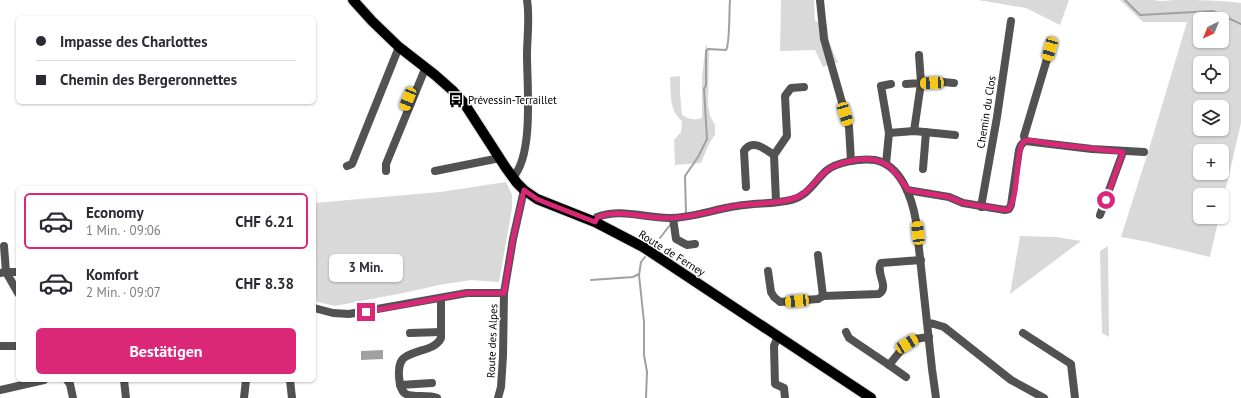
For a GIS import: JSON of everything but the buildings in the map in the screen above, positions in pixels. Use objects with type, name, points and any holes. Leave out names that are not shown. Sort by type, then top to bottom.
[{"type":"main road","name":"Route de Ferney","points":[[353,0],[399,47],[435,75],[468,107],[500,158],[524,190],[537,199],[595,222],[642,247],[870,398]]},
{"type":"street","points":[[513,177],[517,173],[521,164],[529,109],[527,0]]},
{"type":"street","points":[[820,0],[824,39],[849,126],[851,161]]},
{"type":"street","name":"Chemin du Clos","points":[[981,207],[1012,21]]},
{"type":"street","points":[[1026,141],[1024,136],[1050,49],[1050,41]]},
{"type":"street","points":[[347,166],[352,164],[399,47]]},
{"type":"street","points":[[914,131],[921,83],[919,55]]},
{"type":"street","points":[[388,150],[424,67]]},
{"type":"street","points":[[386,171],[386,164],[424,67]]},
{"type":"street","points":[[906,84],[943,82],[954,83]]},
{"type":"street","points":[[886,164],[889,133],[881,86],[891,84]]},
{"type":"street","points":[[776,201],[774,155],[787,136],[785,96],[792,88],[804,87]]},
{"type":"street","points":[[889,133],[914,131],[955,135]]},
{"type":"street","points":[[923,169],[926,132]]},
{"type":"street","points":[[908,190],[949,197],[963,203],[981,207],[1000,210],[1009,209],[1013,196],[1019,150],[1023,142],[1026,141],[1123,152],[1144,152]]},
{"type":"street","points":[[746,187],[744,151],[747,147],[754,144],[761,146],[774,155]]},
{"type":"street","points":[[1100,215],[1123,152]]},
{"type":"street","points":[[436,171],[500,158]]},
{"type":"street","points":[[595,222],[598,217],[620,212],[649,217],[673,218],[690,216],[736,206],[786,201],[799,197],[810,189],[828,170],[839,164],[866,159],[886,164],[895,171],[908,190],[916,221],[936,398]]},
{"type":"street","name":"Route des Alpes","points":[[498,398],[501,387],[503,356],[504,293],[513,239],[524,190]]},
{"type":"street","points":[[673,218],[676,239],[687,245],[695,244]]},
{"type":"street","points":[[4,246],[3,273],[16,290]]},
{"type":"street","points":[[818,255],[823,296]]},
{"type":"street","points":[[768,271],[771,292],[774,298],[780,302],[818,299],[823,296],[879,294],[882,293],[883,290],[879,269],[881,263],[921,260]]},
{"type":"street","points":[[3,273],[16,272]]},
{"type":"street","points":[[316,309],[333,313],[349,314],[467,293],[504,293]]},
{"type":"street","points":[[437,398],[405,394],[400,385],[400,361],[404,357],[434,346],[439,342],[441,338],[441,298]]},
{"type":"street","points":[[928,323],[944,327],[970,350],[1011,380],[1044,398]]},
{"type":"street","points":[[410,333],[441,332]]},
{"type":"street","points":[[846,332],[848,338],[906,377]]},
{"type":"street","points":[[1023,333],[1071,364],[1075,398]]},
{"type":"street","points":[[778,336],[774,346],[776,384],[784,388],[784,398]]},
{"type":"street","points":[[889,365],[907,344],[914,339],[929,337]]},
{"type":"street","points":[[0,346],[16,346]]},
{"type":"street","points":[[0,390],[35,382]]},
{"type":"street","points":[[68,382],[73,398]]},
{"type":"street","points":[[124,382],[126,398]]},
{"type":"street","points":[[244,398],[246,382]]},
{"type":"street","points":[[290,382],[292,398]]},
{"type":"street","points":[[400,385],[432,383]]},
{"type":"shaded area","points":[[781,0],[814,0],[815,21],[827,24],[829,42],[838,63],[833,63],[823,67],[815,50],[780,51]]},
{"type":"shaded area","points":[[978,0],[1069,0],[1060,25],[1026,8]]},
{"type":"shaded area","points":[[1120,0],[1200,0],[1241,3],[1241,123],[1229,175],[1229,144],[1193,144],[1193,180],[1228,180],[1226,188],[1193,188],[1193,224],[1217,224],[1210,257],[1121,237],[1187,22],[1143,22]]},
{"type":"shaded area","points":[[706,44],[709,52],[708,105],[710,116],[715,125],[715,134],[701,163],[675,165],[674,140],[681,132],[682,121],[678,117],[673,107],[670,77],[680,76],[682,115],[692,119],[702,118],[702,76]]},
{"type":"shaded area","points":[[506,182],[512,195],[512,208],[499,282],[471,280],[335,306],[316,301],[316,203],[440,192]]},
{"type":"shaded area","points":[[1020,236],[1056,237],[1081,241],[1010,294]]},
{"type":"shaded area","points":[[1108,246],[1109,337],[1102,333],[1100,251]]},
{"type":"shaded area","points":[[383,350],[383,359],[361,360],[361,351]]},
{"type":"waterway","points":[[686,214],[685,176],[698,157],[707,139],[704,89],[706,85],[706,51],[708,49],[726,50],[729,35],[730,0]]},
{"type":"waterway","points":[[1125,0],[1140,15],[1213,11],[1241,24]]},
{"type":"waterway","points":[[660,238],[670,225]]},
{"type":"waterway","points":[[645,257],[641,262],[639,275],[644,322],[644,355],[647,372],[646,398]]},
{"type":"waterway","points":[[591,280],[633,277],[639,274]]},
{"type":"place","name":"Prévessin-Terraillet","points":[[456,100]]},
{"type":"route","points":[[366,312],[467,293],[504,293],[513,239],[524,190],[537,199],[595,222],[598,217],[620,212],[649,217],[678,218],[736,206],[786,201],[799,197],[805,194],[825,172],[832,167],[851,161],[866,159],[875,160],[891,167],[908,190],[949,197],[963,203],[1006,210],[1009,209],[1011,205],[1013,196],[1019,150],[1023,142],[1028,140],[1034,142],[1123,152],[1106,200]]}]
